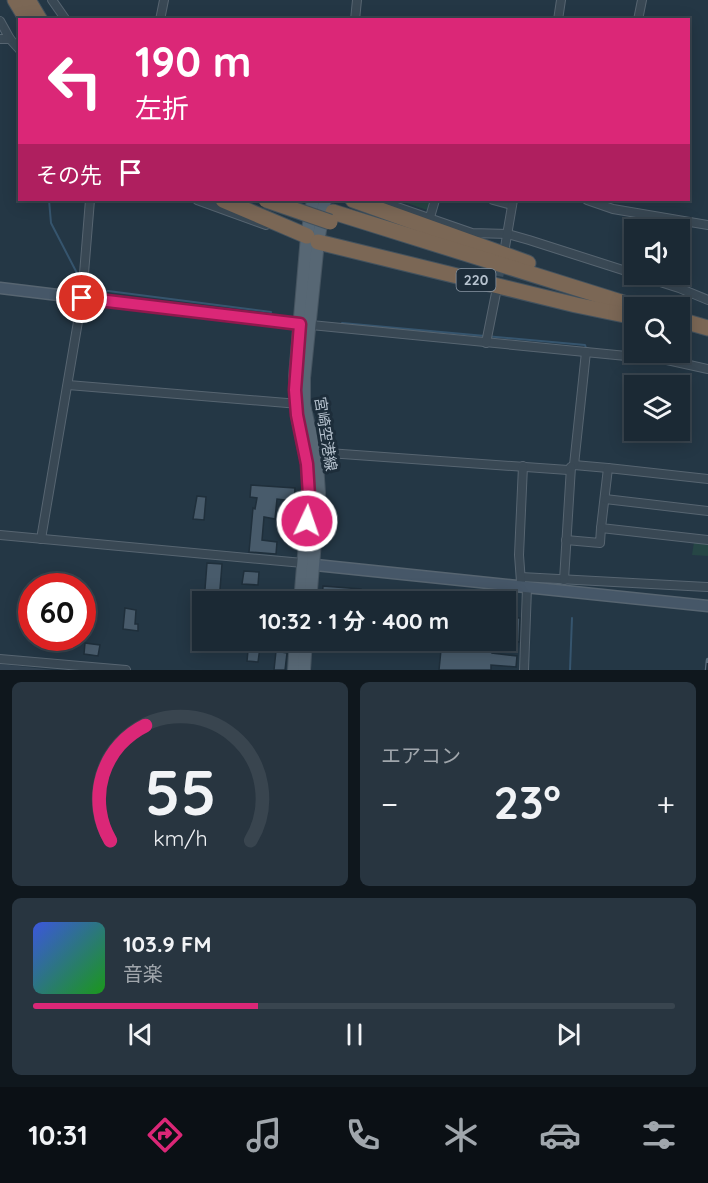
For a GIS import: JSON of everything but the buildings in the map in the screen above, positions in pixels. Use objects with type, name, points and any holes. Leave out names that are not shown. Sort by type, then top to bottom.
[{"type":"highway","points":[[15,0],[26,18]]},
{"type":"highway","points":[[28,0],[39,18]]},
{"type":"highway","points":[[225,201],[313,239]]},
{"type":"highway","name":"220","points":[[272,201],[329,211],[624,313]]},
{"type":"highway","name":"220","points":[[297,201],[624,303]]},
{"type":"highway","points":[[356,201],[624,299]]},
{"type":"highway","name":"220","points":[[313,239],[576,306],[624,314]]},
{"type":"highway","points":[[690,323],[708,328]]},
{"type":"highway","points":[[690,333],[708,339]]},
{"type":"main road","name":"宮崎空港線","points":[[309,591],[308,476],[300,404],[304,378],[305,325],[311,305],[313,201]]},
{"type":"main road","name":"宮崎空港線","points":[[313,239],[329,211]]},
{"type":"main road","name":"宮崎空港線","points":[[300,404],[314,452],[319,493],[302,591]]},
{"type":"main road","points":[[294,670],[295,651]]},
{"type":"main road","points":[[304,670],[305,651]]},
{"type":"street","points":[[52,0],[65,18]]},
{"type":"street","points":[[59,10],[60,0]]},
{"type":"street","points":[[160,18],[164,0]]},
{"type":"street","points":[[355,18],[357,0]]},
{"type":"street","points":[[558,18],[561,0]]},
{"type":"street","points":[[638,18],[642,0]]},
{"type":"street","points":[[0,21],[18,48]]},
{"type":"street","points":[[0,39],[10,39]]},
{"type":"street","points":[[41,539],[82,298],[90,201]]},
{"type":"street","points":[[200,201],[257,223],[313,239]]},
{"type":"street","points":[[380,201],[472,232],[507,234],[679,288],[708,300]]},
{"type":"street","points":[[430,218],[435,201]]},
{"type":"street","points":[[590,201],[613,208],[708,225]]},
{"type":"street","points":[[506,247],[513,202]]},
{"type":"street","points":[[0,288],[305,325],[667,360],[708,369]]},
{"type":"street","points":[[486,343],[496,293]]},
{"type":"street","points":[[564,580],[573,466],[586,352]]},
{"type":"street","points":[[68,385],[300,404]]},
{"type":"street","points":[[314,452],[568,470],[573,466],[608,468],[708,479]]},
{"type":"street","points":[[523,466],[519,555],[523,584],[524,670]]},
{"type":"street","points":[[566,540],[600,543],[608,468]]},
{"type":"street","points":[[605,499],[708,511]]},
{"type":"street","points":[[602,528],[708,540]]},
{"type":"street","points":[[0,535],[523,584],[704,606]]},
{"type":"street","points":[[523,584],[564,580],[707,587]]},
{"type":"street","points":[[0,659],[126,670]]},
{"type":"shaded area","points":[[0,664],[53,670],[0,670]]},
{"type":"green space","points":[[401,201],[432,201],[430,209]]},
{"type":"green space","points":[[694,542],[708,543],[708,556],[692,555]]},
{"type":"waterway","points":[[49,201],[51,223],[80,279]]},
{"type":"waterway","points":[[85,288],[271,312]]},
{"type":"waterway","points":[[342,323],[585,345],[586,348]]},
{"type":"waterway","points":[[570,670],[572,618]]},
{"type":"tunnel","points":[[497,288],[502,262]]},
{"type":"railway","points":[[707,670],[708,660]]},
{"type":"route","points":[[82,298],[300,324],[295,390],[297,415],[307,464],[309,496],[307,521]]}]
